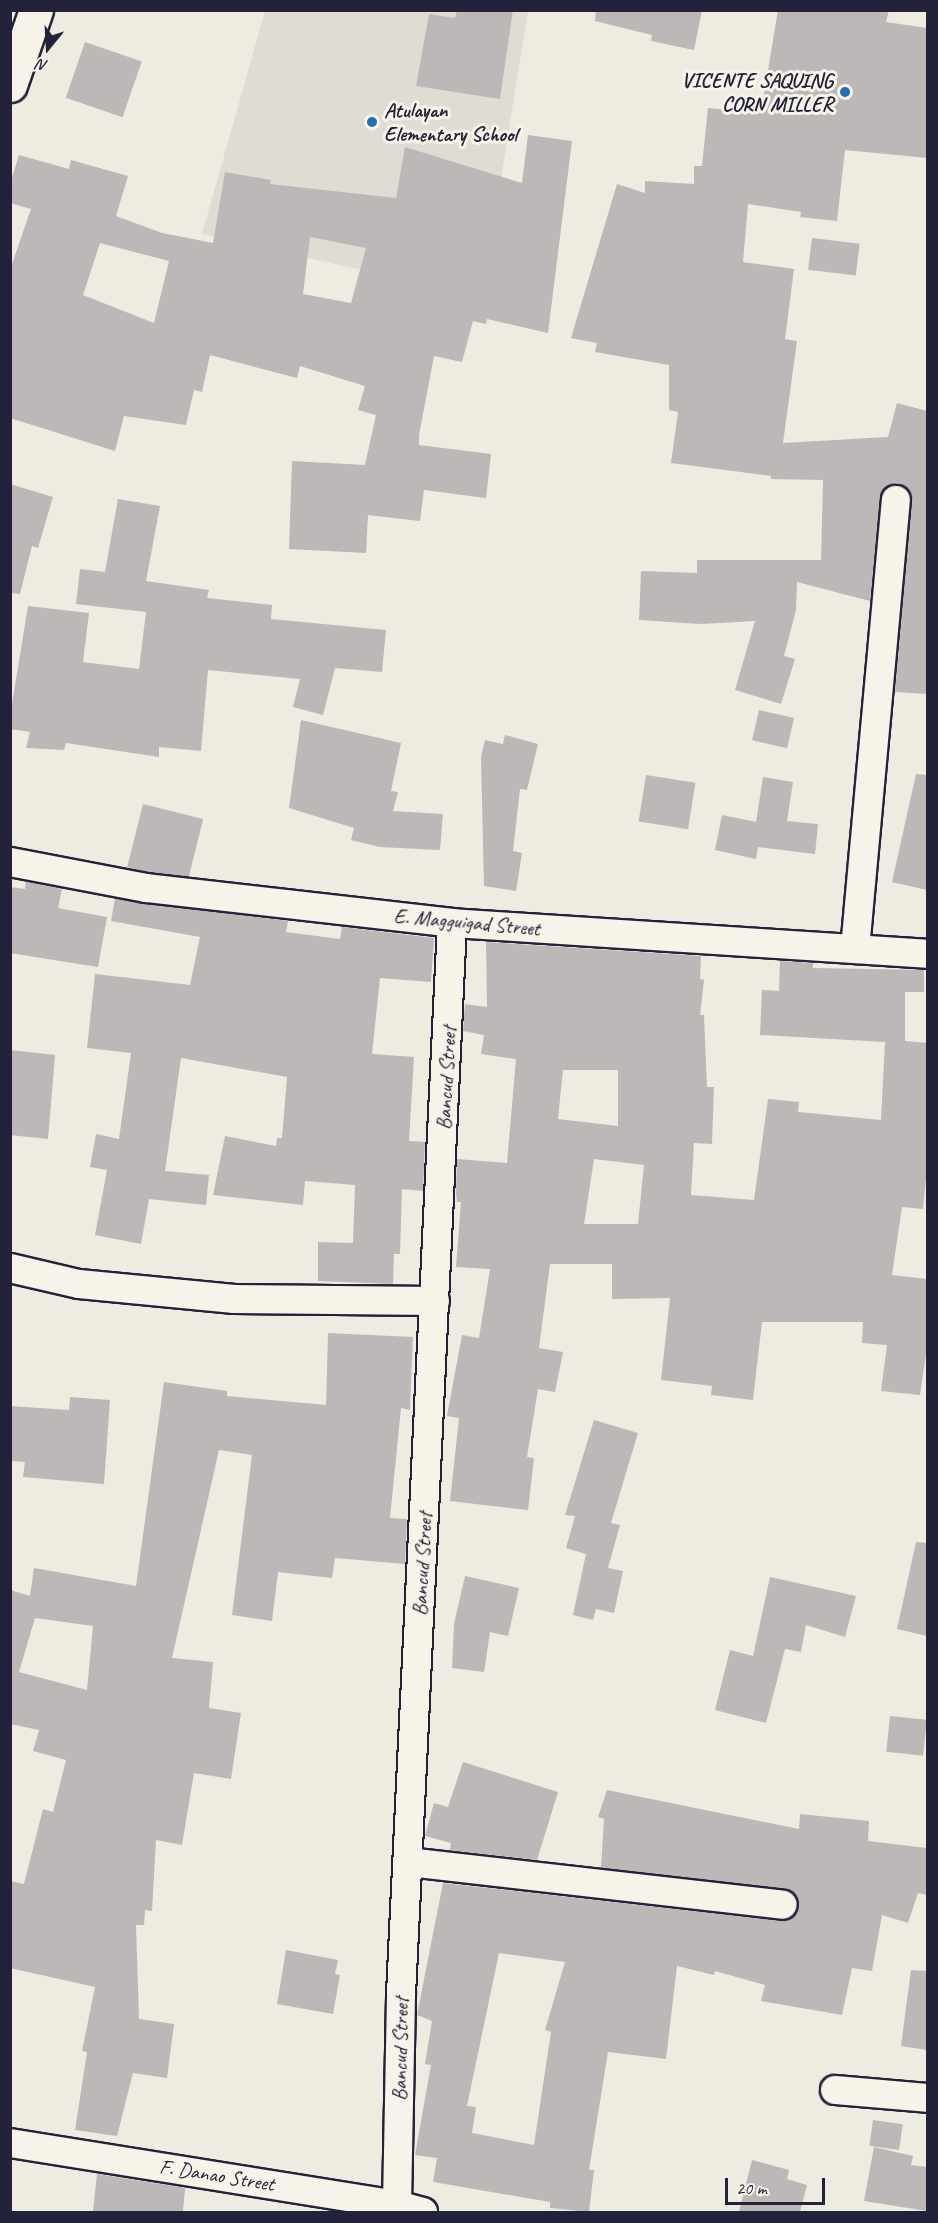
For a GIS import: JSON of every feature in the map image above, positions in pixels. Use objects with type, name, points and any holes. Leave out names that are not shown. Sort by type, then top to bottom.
[{"type":"main road","points":[[10,84],[36,10]]},
{"type":"street","points":[[855,949],[896,500]]},
{"type":"street","name":"E. Magguigad Street","points":[[10,862],[146,888],[452,923],[927,954]]},
{"type":"street","name":"Bancud Street","points":[[410,2209],[408,1862],[452,923]]},
{"type":"street","points":[[10,1268],[79,1284],[234,1299],[435,1301]]},
{"type":"street","points":[[408,1862],[783,1905]]},
{"type":"street","points":[[835,2090],[927,2098]]},
{"type":"street","name":"F. Danao Street","points":[[10,2143],[410,2209]]},
{"type":"shaded area","name":"Atulayan Elementary School","points":[[265,11],[528,11],[482,297],[202,234]]},
{"type":"building","points":[[457,10],[513,10],[500,99],[416,86],[429,14],[455,18]]},
{"type":"building","points":[[596,10],[702,10],[694,50],[651,41],[652,35],[595,21]]},
{"type":"building","points":[[778,10],[889,10],[886,22],[927,28],[927,158],[845,150],[837,221],[800,217],[801,212],[748,204],[743,262],[794,269],[785,339],[797,341],[783,443],[888,437],[897,403],[927,411],[927,694],[895,692],[912,501],[911,493],[898,484],[889,485],[880,498],[870,601],[797,582],[796,610],[784,656],[795,659],[781,704],[735,690],[755,621],[701,624],[639,620],[641,571],[697,573],[697,560],[821,560],[823,480],[771,479],[771,476],[671,463],[678,412],[669,410],[669,365],[595,352],[597,343],[571,338],[617,184],[645,193],[645,181],[694,184],[694,166],[702,166],[708,108],[761,113]]},
{"type":"building","points":[[85,42],[142,62],[123,117],[66,98]]},
{"type":"building","points":[[528,135],[572,141],[548,333],[487,319],[486,324],[473,321],[462,362],[434,356],[419,435],[419,445],[491,454],[486,498],[424,490],[420,521],[368,515],[366,553],[289,549],[292,461],[365,465],[376,415],[358,410],[365,386],[300,366],[297,378],[210,355],[202,392],[194,390],[186,425],[124,416],[115,451],[10,418],[10,270],[31,209],[10,203],[10,184],[19,155],[69,169],[71,160],[128,176],[116,216],[162,233],[213,243],[225,172],[271,180],[270,184],[396,198],[405,147],[522,183]],"holes":[[[310,237],[366,248],[351,303],[303,294]],[[100,243],[169,261],[154,323],[83,295]]]},
{"type":"building","points":[[812,238],[860,244],[856,276],[808,270]]},
{"type":"building","points":[[10,484],[53,497],[38,548],[32,546],[20,594],[10,593]]},
{"type":"building","points":[[118,499],[160,506],[146,581],[209,590],[207,598],[272,605],[271,619],[386,630],[382,672],[335,668],[323,715],[293,707],[300,679],[208,670],[201,751],[159,747],[159,757],[66,743],[64,750],[26,748],[30,732],[10,729],[10,716],[28,606],[89,613],[83,662],[139,669],[146,612],[76,604],[80,569],[105,572]]},
{"type":"building","points":[[759,710],[794,718],[787,748],[752,740]]},
{"type":"building","points":[[301,720],[401,743],[391,791],[398,792],[393,811],[443,814],[440,850],[380,847],[351,840],[354,828],[289,808]]},
{"type":"building","points":[[505,735],[538,744],[527,790],[520,789],[513,851],[522,853],[516,891],[484,886],[481,757],[485,740],[503,744]]},
{"type":"building","points":[[916,774],[927,775],[927,890],[892,882]]},
{"type":"building","points":[[646,775],[695,783],[688,829],[639,821]]},
{"type":"building","points":[[763,777],[793,782],[787,821],[818,824],[815,854],[758,847],[756,859],[715,850],[722,815],[756,822]]},
{"type":"building","points":[[143,804],[203,819],[187,882],[127,867]]},
{"type":"building","points":[[26,882],[62,889],[58,908],[107,917],[98,967],[10,953],[10,887],[25,889]]},
{"type":"building","points":[[115,899],[288,921],[286,932],[340,939],[342,927],[434,938],[431,982],[380,978],[372,1054],[414,1057],[409,1141],[425,1142],[423,1191],[402,1189],[400,1254],[394,1254],[393,1284],[318,1281],[318,1242],[353,1243],[355,1185],[305,1181],[303,1205],[213,1195],[225,1136],[276,1146],[277,1138],[282,1138],[287,1077],[181,1058],[165,1171],[209,1175],[206,1205],[149,1199],[141,1244],[95,1235],[107,1170],[90,1167],[96,1134],[119,1139],[131,1053],[87,1048],[95,974],[190,985],[200,937],[111,921]]},
{"type":"building","points":[[486,942],[701,956],[700,979],[704,980],[700,1015],[704,1015],[707,1087],[714,1087],[712,1144],[694,1143],[691,1195],[754,1200],[768,1099],[799,1102],[798,1112],[881,1120],[885,1042],[760,1035],[762,990],[779,991],[780,961],[813,963],[813,968],[924,970],[924,992],[905,992],[905,1041],[927,1043],[927,1168],[923,1209],[902,1207],[892,1275],[927,1279],[927,1347],[920,1395],[881,1391],[887,1345],[862,1343],[863,1322],[762,1322],[753,1400],[711,1395],[712,1386],[661,1380],[670,1298],[612,1299],[612,1264],[550,1264],[539,1348],[563,1352],[555,1392],[538,1389],[527,1457],[534,1458],[528,1510],[450,1501],[459,1418],[447,1416],[462,1335],[479,1338],[490,1269],[456,1267],[461,1202],[457,1202],[456,1192],[457,1159],[507,1163],[516,1059],[481,1054],[484,1035],[463,1031],[465,1004],[487,1007]],"holes":[[[563,1070],[618,1070],[618,1126],[558,1119]],[[594,1159],[644,1165],[638,1224],[584,1224]]]},
{"type":"building","points":[[10,1050],[55,1055],[48,1139],[10,1135]]},
{"type":"building","points":[[328,1333],[413,1337],[410,1410],[401,1408],[390,1518],[407,1519],[405,1564],[335,1558],[332,1578],[278,1572],[272,1621],[232,1615],[252,1455],[219,1450],[172,1658],[213,1662],[209,1708],[241,1713],[231,1779],[194,1773],[182,1845],[156,1840],[152,1911],[145,1910],[144,1925],[136,1925],[139,2019],[174,2024],[167,2078],[133,2073],[117,2136],[75,2130],[87,2052],[82,2051],[95,1987],[10,1968],[10,1881],[24,1884],[43,1809],[53,1812],[66,1760],[33,1751],[39,1730],[10,1724],[10,1590],[30,1596],[34,1568],[136,1586],[164,1382],[227,1391],[227,1396],[326,1405]],"holes":[[[35,1618],[93,1626],[87,1690],[19,1672]]]},
{"type":"building","points":[[70,1397],[110,1400],[104,1484],[23,1477],[25,1462],[10,1461],[10,1406],[69,1410]]},
{"type":"building","points":[[594,1420],[638,1433],[611,1523],[620,1525],[608,1568],[623,1571],[614,1613],[596,1609],[593,1620],[573,1615],[586,1554],[566,1548],[575,1516],[565,1515]]},
{"type":"building","points":[[916,1542],[927,1543],[927,1636],[897,1629]]},
{"type":"building","points":[[465,1576],[519,1588],[508,1636],[490,1632],[484,1672],[452,1668],[454,1624]]},
{"type":"building","points":[[770,1577],[856,1596],[845,1637],[806,1625],[801,1652],[785,1649],[766,1723],[715,1710],[730,1650],[753,1656]]},
{"type":"building","points":[[890,1716],[927,1720],[923,1756],[886,1752]]},
{"type":"building","points":[[463,1762],[558,1792],[537,1860],[450,1850],[451,1843],[425,1836],[434,1803],[448,1807]]},
{"type":"building","points":[[607,1790],[799,1829],[800,1814],[869,1821],[868,1841],[927,1848],[927,1895],[918,1893],[908,1923],[882,1915],[872,1971],[852,1968],[842,2015],[761,2001],[765,1985],[715,1971],[714,1975],[677,1966],[666,2059],[608,2052],[589,2170],[594,2170],[589,2212],[550,2208],[550,2202],[433,2182],[437,2158],[415,2155],[431,2065],[425,2064],[432,2021],[417,2015],[443,1883],[781,1921],[797,1914],[798,1898],[785,1889],[601,1868],[604,1819],[598,1817]],"holes":[[[499,1953],[565,1962],[545,2030],[551,2032],[534,2145],[472,2133],[476,2107],[467,2106]]]},
{"type":"building","points":[[286,1950],[338,1960],[335,1974],[340,1975],[333,2014],[277,2004]]},
{"type":"building","points":[[911,1970],[927,1971],[927,2050],[901,2046]]},
{"type":"building","points":[[873,2120],[903,2124],[899,2150],[869,2146]]},
{"type":"building","points":[[874,2147],[913,2156],[911,2165],[927,2167],[927,2211],[864,2201]]},
{"type":"building","points":[[752,2160],[789,2170],[787,2179],[807,2185],[800,2212],[739,2212]]},
{"type":"building","points":[[97,2174],[185,2188],[183,2212],[93,2211]]},
{"type":"place","name":"VICENTE SAQUING CORN MILLER","points":[[845,92]]},
{"type":"place","name":"Atulayan Elementary School","points":[[372,122]]}]
